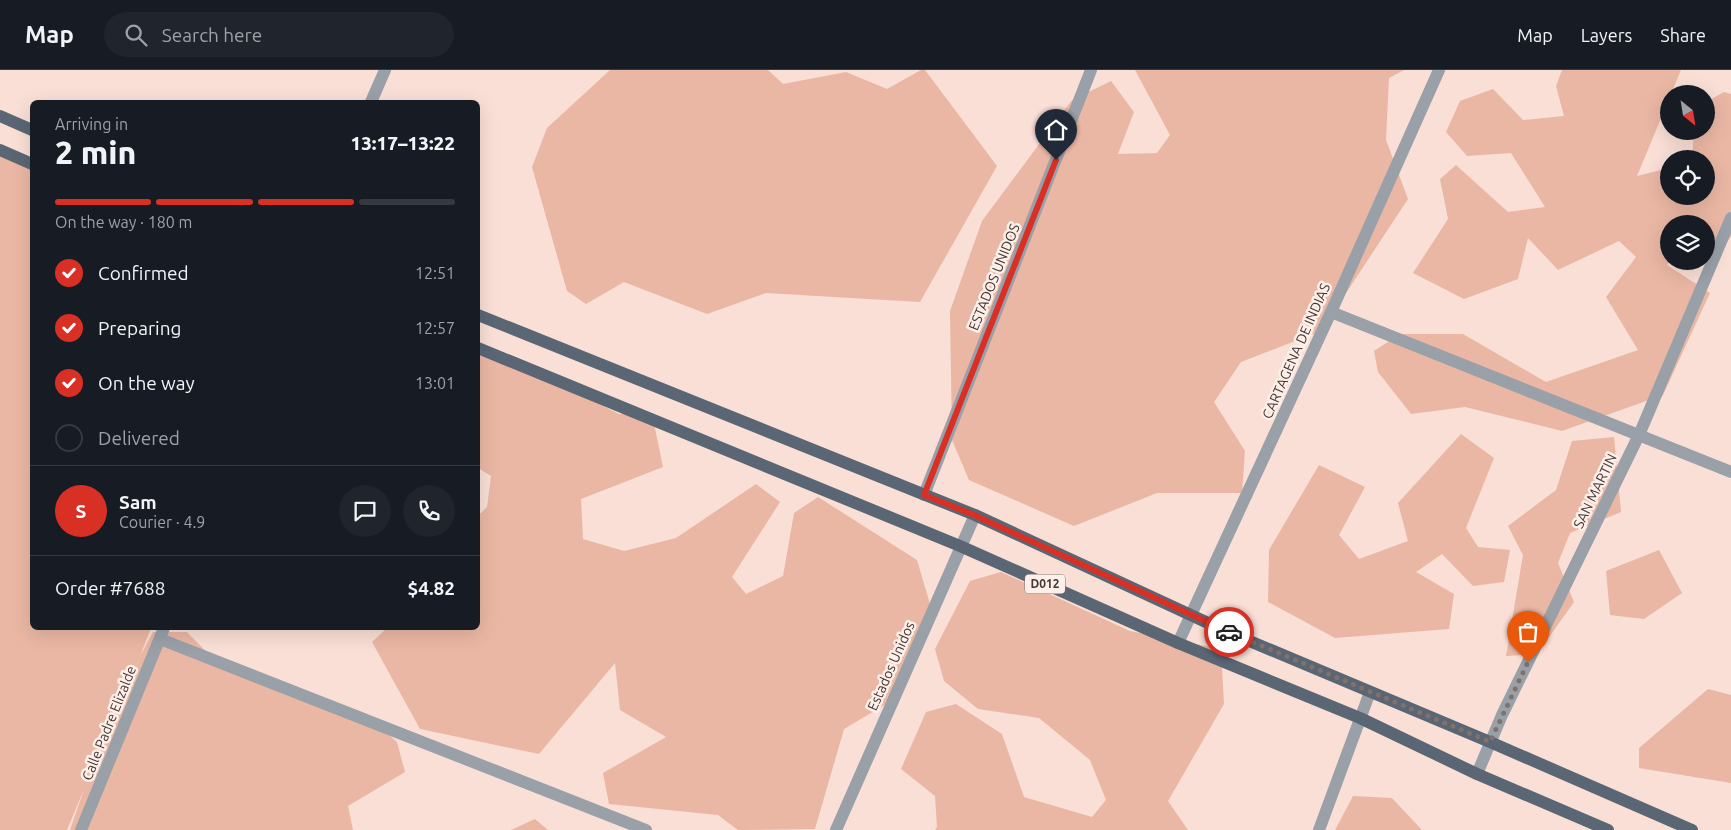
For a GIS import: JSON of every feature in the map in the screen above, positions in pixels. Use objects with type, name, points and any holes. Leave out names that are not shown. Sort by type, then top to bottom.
[{"type":"main road","points":[[0,116],[30,129]]},
{"type":"main road","points":[[0,150],[30,163]]},
{"type":"main road","name":"D012","points":[[480,315],[974,515],[1191,615],[1692,830]]},
{"type":"main road","name":"D012","points":[[480,349],[960,546],[1178,644],[1360,718],[1477,774],[1608,830]]},
{"type":"street","points":[[372,100],[384,70]]},
{"type":"street","name":"ESTADOS UNIDOS","points":[[924,495],[1091,70]]},
{"type":"street","name":"CARTAGENA DE INDIAS","points":[[1178,644],[1331,312],[1439,70]]},
{"type":"street","name":"SAN MARTIN","points":[[1477,774],[1490,742],[1638,435],[1731,218]]},
{"type":"street","points":[[1331,312],[1731,472]]},
{"type":"street","name":"Estados Unidos","points":[[836,830],[974,515]]},
{"type":"street","points":[[162,633],[646,830]]},
{"type":"street","name":"Calle Padre Elizalde","points":[[81,830],[162,633]]},
{"type":"street","points":[[1319,830],[1370,692]]},
{"type":"shaded area","points":[[610,70],[768,70],[783,84],[846,72],[887,89],[921,70],[925,70],[997,166],[920,302],[766,293],[707,314],[624,282],[586,304],[567,291],[532,167],[547,128]]},
{"type":"shaded area","points":[[1135,70],[1404,70],[1389,78],[1386,140],[1408,199],[1321,331],[1241,362],[1214,402],[1245,451],[1242,493],[1157,493],[1074,526],[969,480],[952,440],[950,311],[982,221],[1072,100],[1111,81],[1134,112],[1118,154],[1157,153],[1170,135]]},
{"type":"shaded area","points":[[1562,70],[1681,70],[1675,85],[1660,85],[1660,121],[1637,176],[1660,170],[1660,205],[1715,205],[1715,150],[1693,150],[1693,140],[1715,140],[1715,97],[1724,92],[1731,94],[1731,236],[1718,256],[1715,254],[1715,215],[1660,215],[1660,270],[1675,270],[1710,293],[1663,395],[1562,431],[1465,407],[1411,414],[1378,372],[1374,351],[1400,334],[1463,334],[1546,382],[1638,350],[1606,297],[1636,257],[1619,241],[1558,270],[1528,238],[1518,279],[1464,299],[1413,273],[1448,219],[1440,179],[1456,165],[1508,212],[1545,207],[1511,153],[1467,156],[1446,132],[1460,101],[1493,89],[1523,120],[1564,116],[1556,86]]},
{"type":"shaded area","points":[[0,144],[30,167],[30,630],[150,630],[140,656],[153,632],[187,632],[217,663],[365,713],[397,742],[405,772],[348,806],[353,830],[70,830],[84,789],[67,830],[0,830]]},
{"type":"shaded area","points":[[489,349],[619,414],[652,414],[663,467],[581,499],[583,539],[624,551],[676,538],[756,484],[780,502],[732,577],[746,594],[783,576],[794,513],[818,497],[917,560],[930,604],[893,700],[844,729],[815,829],[738,830],[718,815],[609,804],[603,773],[666,737],[620,710],[615,663],[539,754],[420,729],[372,642],[385,630],[480,630],[480,514],[487,507],[491,476],[480,469],[480,352]]},
{"type":"shaded area","points":[[1461,434],[1494,458],[1466,528],[1478,547],[1510,550],[1504,582],[1473,586],[1442,554],[1416,572],[1454,594],[1449,629],[1335,638],[1268,602],[1269,550],[1319,465],[1365,487],[1339,535],[1359,559],[1408,541],[1398,503]]},
{"type":"shaded area","points":[[1614,437],[1621,512],[1570,533],[1558,563],[1574,602],[1537,654],[1506,656],[1523,555],[1508,526],[1556,490],[1572,441]]},
{"type":"shaded area","points":[[1659,550],[1682,593],[1644,619],[1610,615],[1606,571]]},
{"type":"shaded area","points":[[1001,572],[1130,631],[1221,649],[1224,704],[1168,801],[1188,830],[935,830],[937,827],[935,796],[901,769],[926,712],[956,704],[1002,734],[1024,797],[1092,817],[1106,800],[1090,760],[1039,718],[978,709],[944,681],[935,649],[970,581]]},
{"type":"shaded area","points":[[1708,689],[1731,695],[1731,783],[1639,768],[1639,748]]},
{"type":"shaded area","points":[[1353,796],[1392,798],[1422,830],[1335,830]]},
{"type":"shaded area","points":[[535,819],[548,830],[511,830]]},
{"type":"way so far","points":[[1229,632],[1490,742],[1528,662]]},
{"type":"route","points":[[1056,160],[924,495],[974,515],[1229,632]]}]
